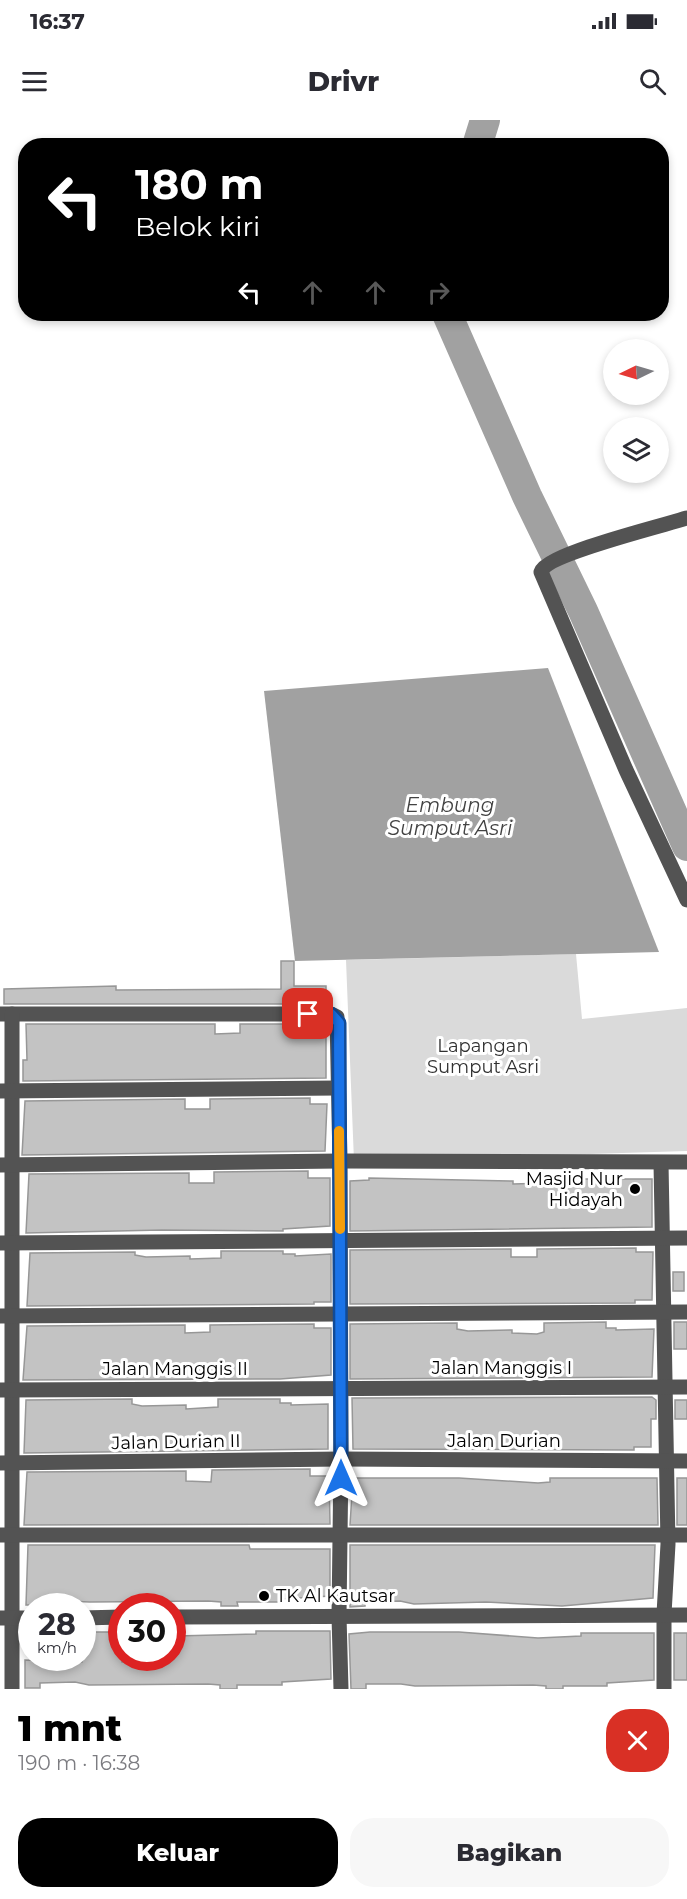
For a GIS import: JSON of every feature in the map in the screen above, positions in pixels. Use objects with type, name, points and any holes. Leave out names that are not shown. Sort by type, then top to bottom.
[{"type":"street","points":[[687,518],[580,549],[545,565],[541,572],[626,770],[687,900]]},
{"type":"street","points":[[12,1689],[6,1618],[6,1014],[331,1014],[339,1023],[341,1689]]},
{"type":"street","points":[[7,1091],[338,1088]]},
{"type":"street","points":[[5,1165],[340,1161],[687,1162]]},
{"type":"street","points":[[661,1163],[662,1312],[667,1462],[664,1689]]},
{"type":"street","points":[[5,1243],[687,1238]]},
{"type":"street","points":[[5,1316],[687,1312]]},
{"type":"street","name":"Jalan Manggis I","points":[[339,1388],[687,1387]]},
{"type":"street","name":"Jalan Manggis II","points":[[5,1390],[339,1388]]},
{"type":"street","name":"Jalan Durian","points":[[341,1459],[687,1461]]},
{"type":"street","name":"Jalan Durian II","points":[[5,1463],[341,1459]]},
{"type":"street","points":[[6,1535],[687,1535]]},
{"type":"street","points":[[186,1617],[687,1615]]},
{"type":"green space","name":"Lapangan Sumput Asri","points":[[576,954],[582,1019],[687,1008],[687,1151],[354,1161],[346,960]]},
{"type":"water","name":"Embung Sumput Asri","points":[[548,668],[659,952],[295,961],[264,691]]},
{"type":"building","points":[[281,961],[294,961],[294,986],[326,986],[326,1004],[4,1004],[4,989],[116,986],[116,990],[281,989]]},
{"type":"building","points":[[26,1024],[215,1024],[215,1034],[240,1033],[240,1024],[326,1024],[326,1078],[23,1081],[23,1060],[27,1060]]},
{"type":"building","points":[[310,1098],[310,1104],[327,1104],[325,1151],[22,1155],[25,1101],[185,1099],[185,1109],[210,1109],[210,1099]]},
{"type":"building","points":[[308,1171],[308,1178],[330,1178],[330,1226],[283,1229],[283,1231],[162,1230],[26,1233],[29,1174],[189,1173],[189,1183],[214,1183],[214,1172]]},
{"type":"building","points":[[369,1178],[513,1181],[513,1184],[581,1182],[581,1179],[652,1179],[652,1227],[350,1231],[350,1181],[369,1180]]},
{"type":"building","points":[[636,1248],[636,1252],[653,1252],[652,1300],[635,1300],[635,1303],[350,1304],[350,1250],[511,1249],[511,1257],[537,1257],[537,1249]]},
{"type":"building","points":[[221,1251],[283,1251],[283,1254],[295,1254],[295,1256],[331,1254],[331,1302],[27,1306],[30,1253],[135,1252],[135,1255],[146,1257],[190,1256],[190,1259],[221,1258]]},
{"type":"building","points":[[673,1272],[684,1272],[684,1291],[673,1291]]},
{"type":"building","points":[[606,1322],[606,1328],[616,1328],[616,1330],[654,1329],[652,1377],[350,1379],[350,1324],[457,1323],[457,1329],[468,1331],[512,1330],[512,1333],[537,1334],[544,1332],[544,1323]]},
{"type":"building","points":[[674,1322],[687,1322],[687,1349],[674,1349]]},
{"type":"building","points":[[314,1324],[314,1328],[331,1328],[331,1375],[280,1379],[23,1380],[27,1326],[185,1325],[185,1333],[210,1332],[210,1325]]},
{"type":"building","points":[[652,1397],[656,1400],[656,1419],[651,1419],[651,1447],[634,1447],[634,1450],[353,1449],[352,1398]]},
{"type":"building","points":[[132,1399],[132,1404],[142,1406],[186,1405],[186,1409],[218,1407],[218,1399],[280,1399],[280,1403],[291,1403],[291,1405],[328,1404],[328,1449],[24,1453],[26,1400]]},
{"type":"building","points":[[675,1400],[687,1400],[687,1419],[675,1419]]},
{"type":"building","points":[[310,1469],[310,1476],[329,1476],[330,1524],[24,1525],[27,1472],[186,1471],[186,1481],[211,1482],[212,1470]]},
{"type":"building","points":[[353,1478],[459,1478],[538,1483],[550,1482],[550,1478],[657,1478],[658,1525],[350,1525]]},
{"type":"building","points":[[677,1478],[687,1478],[687,1525],[677,1525]]},
{"type":"building","points":[[28,1545],[249,1545],[250,1549],[330,1549],[330,1596],[282,1599],[282,1602],[237,1602],[238,1606],[221,1606],[221,1602],[186,1601],[186,1593],[108,1593],[108,1602],[96,1602],[96,1593],[26,1593]]},
{"type":"building","points":[[350,1545],[655,1545],[653,1598],[562,1606],[486,1602],[414,1604],[400,1601],[365,1602],[365,1606],[350,1607]]},
{"type":"building","points":[[256,1631],[330,1631],[331,1679],[282,1682],[282,1685],[237,1685],[237,1689],[220,1689],[220,1685],[208,1684],[89,1685],[75,1682],[40,1683],[40,1688],[25,1688],[25,1671],[96,1671],[96,1632],[108,1632],[108,1671],[186,1671],[186,1636],[256,1634]]},
{"type":"building","points":[[459,1632],[538,1638],[581,1636],[581,1633],[654,1633],[654,1680],[607,1683],[607,1686],[563,1686],[563,1689],[546,1689],[546,1686],[533,1685],[366,1684],[366,1689],[351,1689],[349,1634]]},
{"type":"building","points":[[674,1633],[687,1633],[687,1680],[674,1680]]},
{"type":"waterway","points":[[479,138],[485,120]]},
{"type":"waterway","points":[[450,321],[527,496],[583,611],[687,846]]},
{"type":"slow traffic","points":[[339,1131],[340,1229]]},
{"type":"place","name":"Masjid Nur Hidayah","points":[[635,1189]]},
{"type":"place","name":"TK Al Kautsar","points":[[264,1596]]},
{"type":"route","points":[[308,1014],[331,1014],[337,1017],[339,1023],[341,1478]]}]
